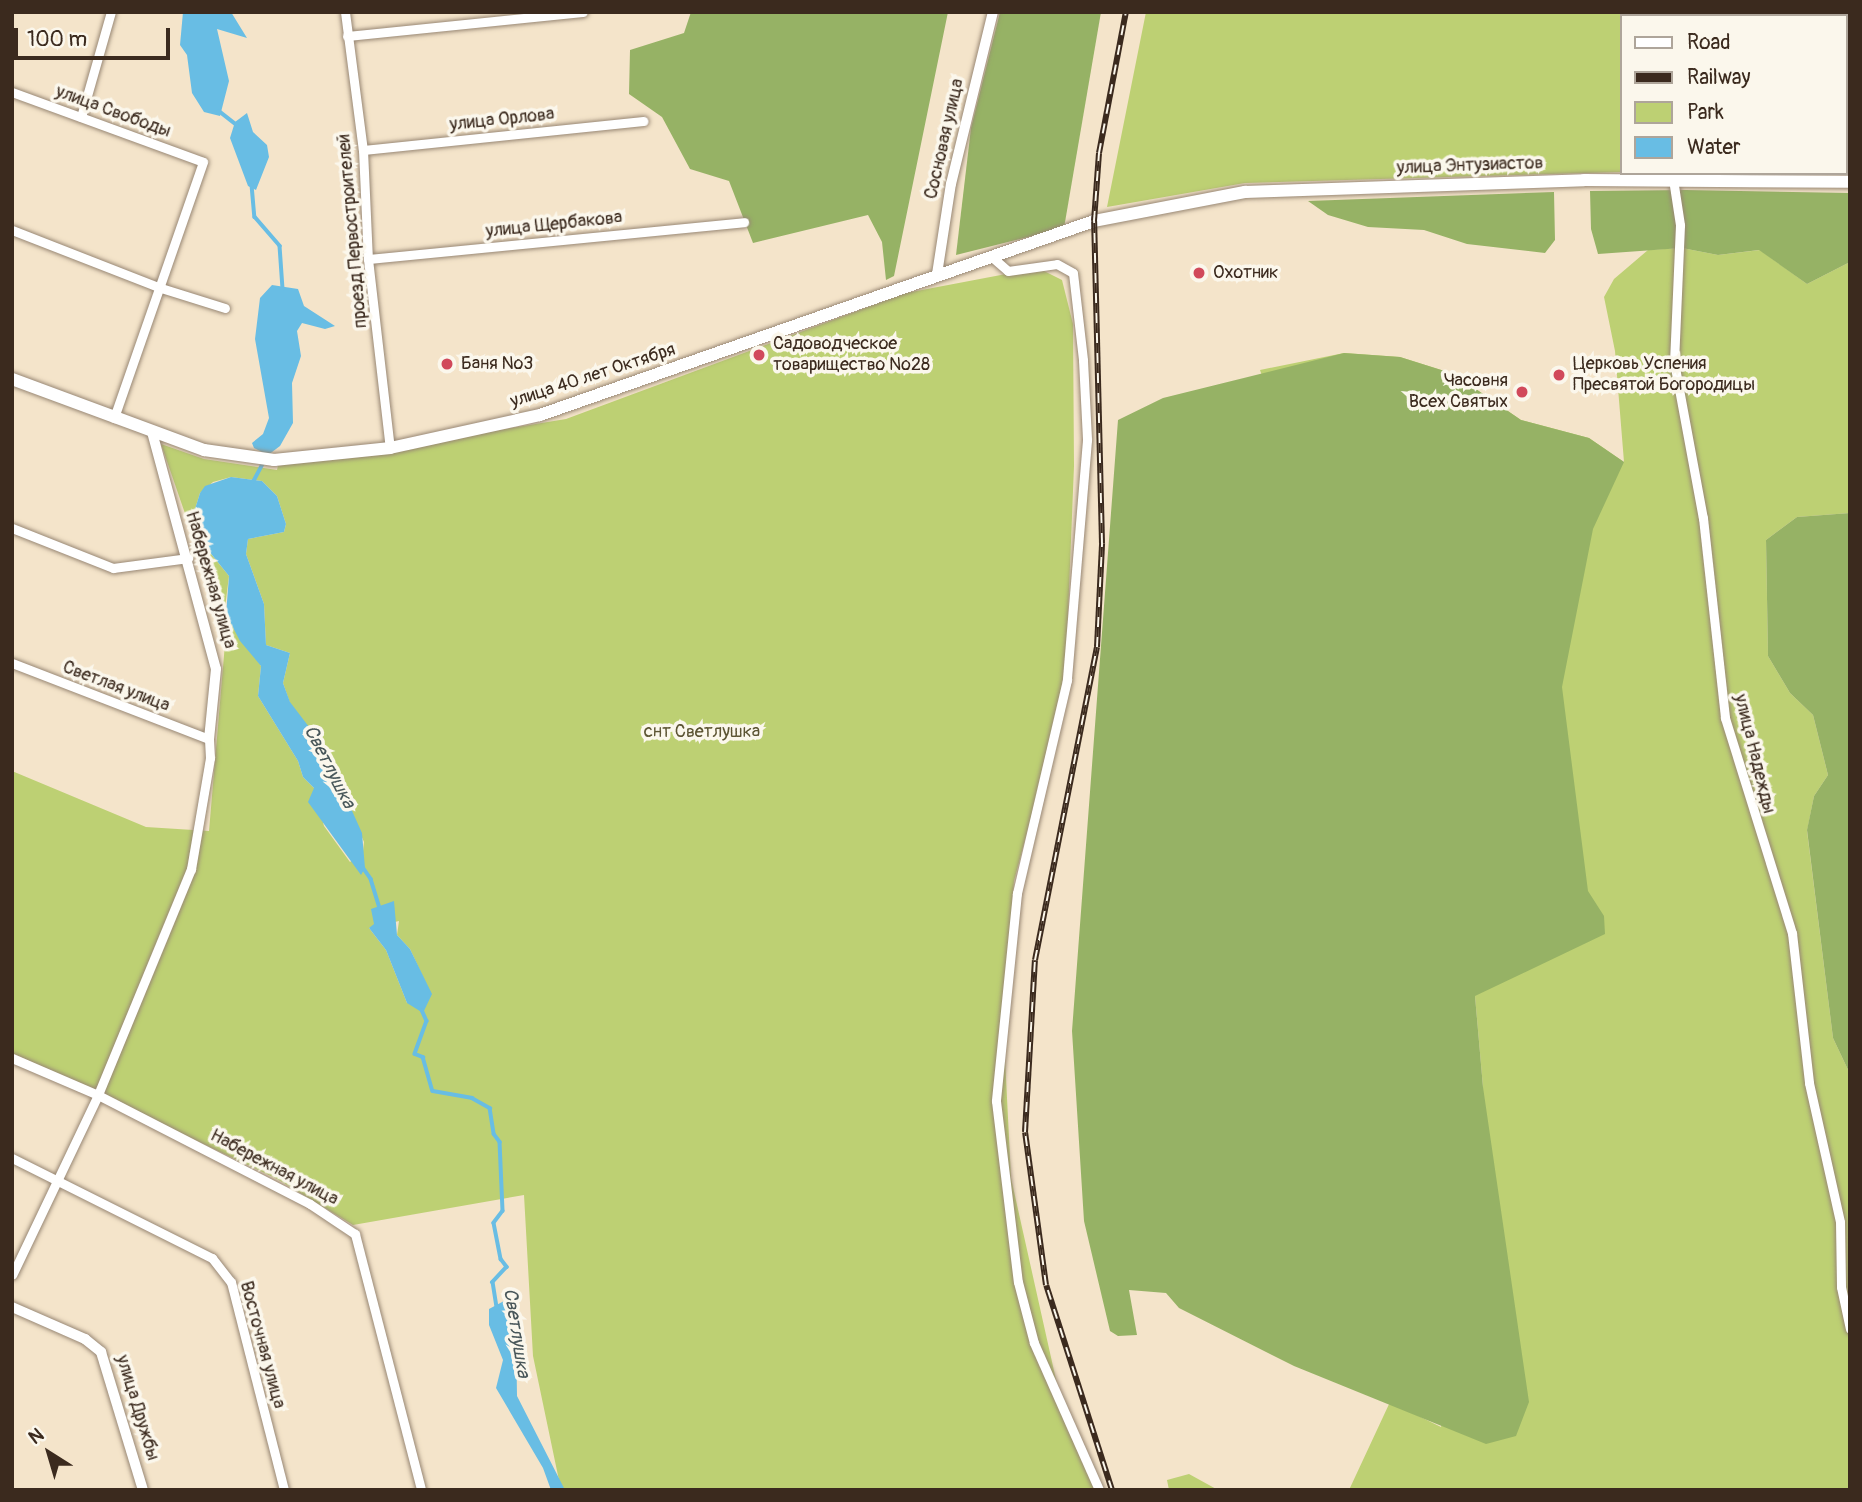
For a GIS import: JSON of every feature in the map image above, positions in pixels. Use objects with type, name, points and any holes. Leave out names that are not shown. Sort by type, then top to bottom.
[{"type":"main road","name":"улица Энтузиастов","points":[[1094,221],[1245,192],[1673,179],[1850,182]]},
{"type":"main road","name":"улица 40 лет Октября","points":[[12,379],[204,450],[267,459],[390,448],[540,415],[1094,221]]},
{"type":"street","points":[[81,117],[111,12]]},
{"type":"street","name":"проезд Первостроителей","points":[[345,12],[363,150],[368,259],[390,448]]},
{"type":"street","points":[[347,36],[583,12]]},
{"type":"street","name":"Сосновая улица","points":[[937,274],[951,184],[993,12]]},
{"type":"street","name":"улица Свободы","points":[[12,92],[203,162],[161,288]]},
{"type":"street","name":"улица Орлова","points":[[363,150],[644,121]]},
{"type":"street","name":"улица Надежды","points":[[1673,179],[1680,225],[1674,362],[1703,518],[1725,718],[1792,933],[1809,1083],[1840,1222],[1841,1287],[1850,1329]]},
{"type":"street","name":"улица Щербакова","points":[[368,259],[744,222]]},
{"type":"street","points":[[12,230],[161,288],[225,308]]},
{"type":"street","points":[[992,257],[1008,271],[1057,264],[1073,274],[1083,360],[1087,440],[1067,680],[1017,893],[996,1101],[1018,1282],[1034,1343],[1099,1490]]},
{"type":"street","points":[[114,418],[161,288]]},
{"type":"street","name":"Набережная улица","points":[[152,432],[216,669],[209,739]]},
{"type":"street","points":[[12,528],[113,568],[188,558]]},
{"type":"street","name":"Светлая улица","points":[[12,663],[209,739]]},
{"type":"street","points":[[12,1275],[98,1096],[191,869],[209,739]]},
{"type":"street","name":"Набережная улица","points":[[12,1058],[98,1096],[310,1203],[355,1234],[421,1490]]},
{"type":"street","name":"Восточная улица","points":[[12,1158],[59,1179],[212,1258],[231,1282],[284,1490]]},
{"type":"street","name":"улица Дружбы","points":[[12,1307],[85,1339],[101,1352],[144,1490]]},
{"type":"green space","points":[[691,12],[948,12],[894,276],[886,280],[882,242],[868,215],[753,243],[729,181],[690,169],[662,117],[629,94],[630,50],[684,33]]},
{"type":"green space","points":[[1000,12],[1101,12],[1064,228],[956,255],[971,128]]},
{"type":"green space","points":[[1146,12],[1850,12],[1848,68],[1848,14],[1620,14],[1620,172],[1245,183],[1107,207]]},
{"type":"green space","points":[[1590,191],[1850,193],[1850,262],[1807,284],[1759,250],[1718,255],[1682,248],[1598,254],[1591,229]]},
{"type":"green space","points":[[1554,192],[1555,240],[1545,253],[1467,244],[1424,230],[1368,227],[1328,215],[1308,201]]},
{"type":"green space","points":[[1682,248],[1718,255],[1760,250],[1807,284],[1850,262],[1850,513],[1797,517],[1766,540],[1768,656],[1790,693],[1813,715],[1828,775],[1814,796],[1807,831],[1833,1038],[1850,1074],[1850,1490],[1349,1490],[1390,1402],[1441,1427],[1483,1087],[1475,996],[1260,370],[1344,353],[1400,357],[1454,374],[1521,420],[1589,438],[1624,462],[1615,351],[1604,297],[1614,279],[1648,250]]},
{"type":"green space","name":"снт Светлушка","points":[[1038,268],[1062,280],[1073,324],[1074,466],[1065,690],[1014,881],[1003,1018],[1011,1178],[1067,1429],[1098,1490],[561,1490],[533,1356],[524,1195],[353,1225],[277,1179],[12,1053],[12,771],[146,827],[209,831],[226,632],[161,444],[204,459],[277,470],[278,466],[566,419],[906,293]],"holes":[[[231,477],[262,481],[277,496],[286,524],[284,532],[248,539],[246,554],[264,604],[266,645],[290,653],[283,683],[290,703],[326,752],[364,842],[363,851],[350,862],[324,826],[314,788],[303,777],[298,761],[258,696],[261,666],[225,608],[229,576],[203,544],[195,509],[200,493],[213,482]],[[399,921],[397,935],[410,949],[431,994],[407,1003],[386,950],[369,928]]]},
{"type":"green space","points":[[1344,353],[1400,357],[1454,374],[1521,420],[1589,438],[1624,462],[1593,529],[1562,687],[1588,891],[1604,916],[1605,934],[1475,996],[1483,1087],[1529,1402],[1516,1436],[1486,1444],[1294,1366],[1179,1308],[1166,1293],[1129,1290],[1137,1335],[1118,1336],[1110,1331],[1084,1221],[1072,1031],[1118,420],[1163,398]]},
{"type":"green space","points":[[1850,513],[1850,1074],[1833,1038],[1807,830],[1814,796],[1828,775],[1813,715],[1790,693],[1768,656],[1766,540],[1797,517]]},
{"type":"green space","points":[[1189,1474],[1218,1490],[1169,1490],[1167,1480]]},
{"type":"water","points":[[183,12],[231,12],[247,38],[217,29],[229,81],[220,116],[204,112],[192,93],[187,55],[180,45]]},
{"type":"water","points":[[247,113],[253,132],[267,145],[269,157],[256,190],[248,186],[230,138],[235,122]]},
{"type":"water","points":[[272,285],[298,289],[304,306],[335,326],[325,329],[302,323],[297,331],[301,356],[292,383],[293,423],[280,446],[268,455],[254,448],[252,443],[263,434],[269,418],[255,339],[260,298]]},
{"type":"water","points":[[231,477],[262,481],[277,496],[286,524],[284,532],[248,539],[246,554],[264,604],[266,645],[290,653],[283,683],[290,702],[322,744],[362,833],[365,868],[361,875],[308,802],[314,788],[303,777],[298,761],[258,696],[261,666],[240,641],[226,614],[229,576],[200,540],[195,509],[200,493],[205,486]]},
{"type":"water","points":[[394,901],[397,935],[410,949],[432,994],[423,1013],[407,1003],[386,950],[369,928],[374,924],[371,909]]},
{"type":"water","points":[[504,1301],[516,1332],[517,1396],[565,1490],[551,1490],[543,1468],[496,1388],[503,1360],[489,1325],[489,1309]]},
{"type":"waterway","name":"Светлушка","points":[[219,111],[237,125]]},
{"type":"waterway","name":"Светлушка","points":[[252,185],[255,217],[280,246],[283,289]]},
{"type":"waterway","name":"Светлушка","points":[[253,482],[264,461]]},
{"type":"waterway","name":"Светлушка","points":[[362,866],[371,879],[380,909]]},
{"type":"waterway","name":"Светлушка","points":[[422,1010],[427,1021],[415,1054],[423,1057],[433,1091],[472,1098],[490,1108],[494,1134],[500,1142],[503,1211],[494,1223],[501,1259],[507,1267],[493,1282],[497,1308]]},
{"type":"railway","points":[[1112,1490],[1046,1285],[1025,1132],[1035,960],[1097,647],[1102,543],[1094,221],[1099,153],[1126,12]]},
{"type":"place","name":"Охотник","points":[[1199,273]]},
{"type":"place","name":"Садоводческое товарищество №28","points":[[759,355]]},
{"type":"place","name":"Баня №3","points":[[447,364]]},
{"type":"place","name":"Церковь Успения Пресвятой Богородицы","points":[[1559,375]]},
{"type":"place","name":"Часовня Всех Святых","points":[[1522,392]]}]
